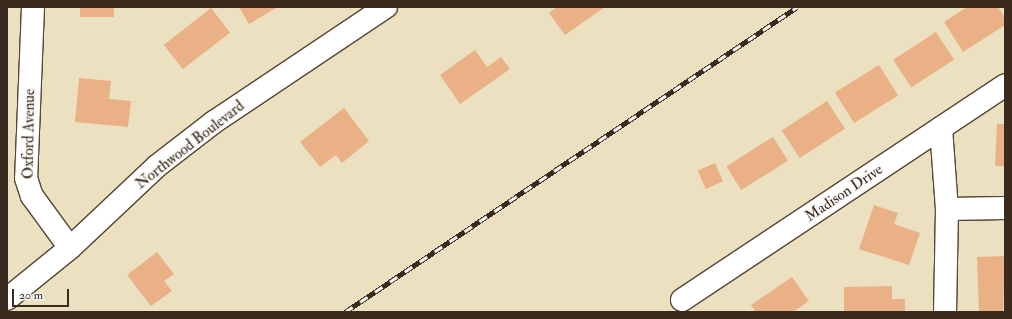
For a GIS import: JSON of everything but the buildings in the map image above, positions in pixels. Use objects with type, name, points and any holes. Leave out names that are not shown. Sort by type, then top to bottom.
[{"type":"street","name":"Oxford Avenue","points":[[34,7],[26,178],[32,196],[70,248]]},
{"type":"street","name":"Northwood Boulevard","points":[[7,299],[70,248],[157,166],[214,122],[386,7]]},
{"type":"street","name":"Madison Drive","points":[[682,300],[1005,84]]},
{"type":"street","points":[[941,128],[947,209],[945,312]]},
{"type":"street","points":[[947,209],[1005,208]]},
{"type":"railway","points":[[345,312],[797,7]]}]
